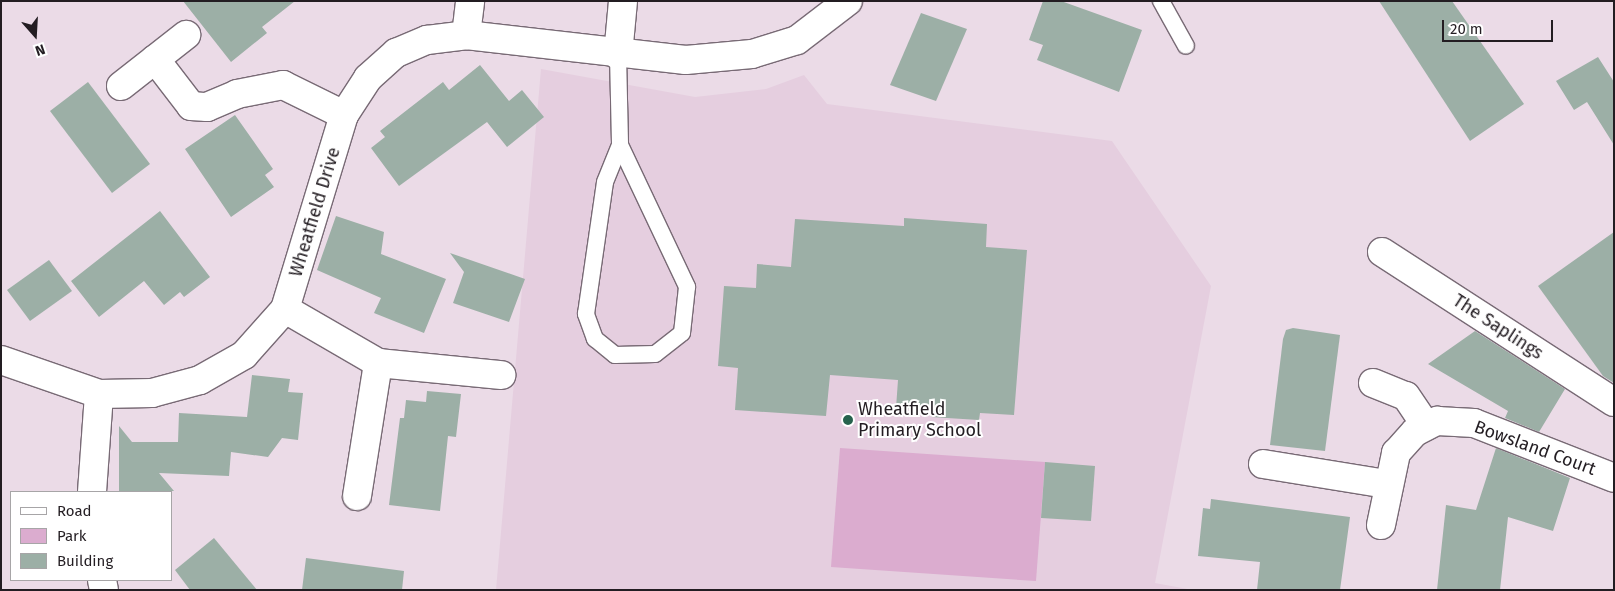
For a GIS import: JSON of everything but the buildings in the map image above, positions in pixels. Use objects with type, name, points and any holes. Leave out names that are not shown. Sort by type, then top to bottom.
[{"type":"street","points":[[466,35],[470,1]]},
{"type":"street","points":[[618,55],[623,1]]},
{"type":"street","name":"Wheatfield Drive","points":[[1,360],[99,394],[152,393],[200,380],[244,355],[285,309],[344,115],[368,78],[396,53],[427,40],[466,35],[618,55],[686,60],[752,54],[797,40],[848,1]]},
{"type":"street","points":[[121,86],[186,36]]},
{"type":"street","points":[[156,59],[191,106],[206,108],[237,94],[283,85],[344,115]]},
{"type":"street","name":"The Saplings","points":[[1382,252],[1614,402]]},
{"type":"street","points":[[285,309],[378,363],[501,375]]},
{"type":"street","points":[[357,496],[378,363]]},
{"type":"street","points":[[1373,384],[1406,396],[1426,426],[1396,453],[1386,484],[1381,525]]},
{"type":"street","points":[[92,491],[99,394]]},
{"type":"street","name":"Bowsland Court","points":[[1426,426],[1436,421],[1474,424],[1614,478]]},
{"type":"street","points":[[1264,464],[1386,484]]},
{"type":"lane","points":[[1161,1],[1186,46]]},
{"type":"lane","points":[[618,55],[620,145],[687,287],[682,333],[655,354],[615,355],[595,339],[586,314],[604,182],[620,145]]},
{"type":"shaded area","name":"Wheatfield Primary School","points":[[541,69],[695,97],[766,89],[804,75],[827,104],[1112,141],[1211,286],[1155,583],[1193,590],[496,590]]},
{"type":"green space","points":[[840,448],[1045,462],[1036,581],[831,567]]},
{"type":"place","name":"Wheatfield Primary School","points":[[848,420]]}]
